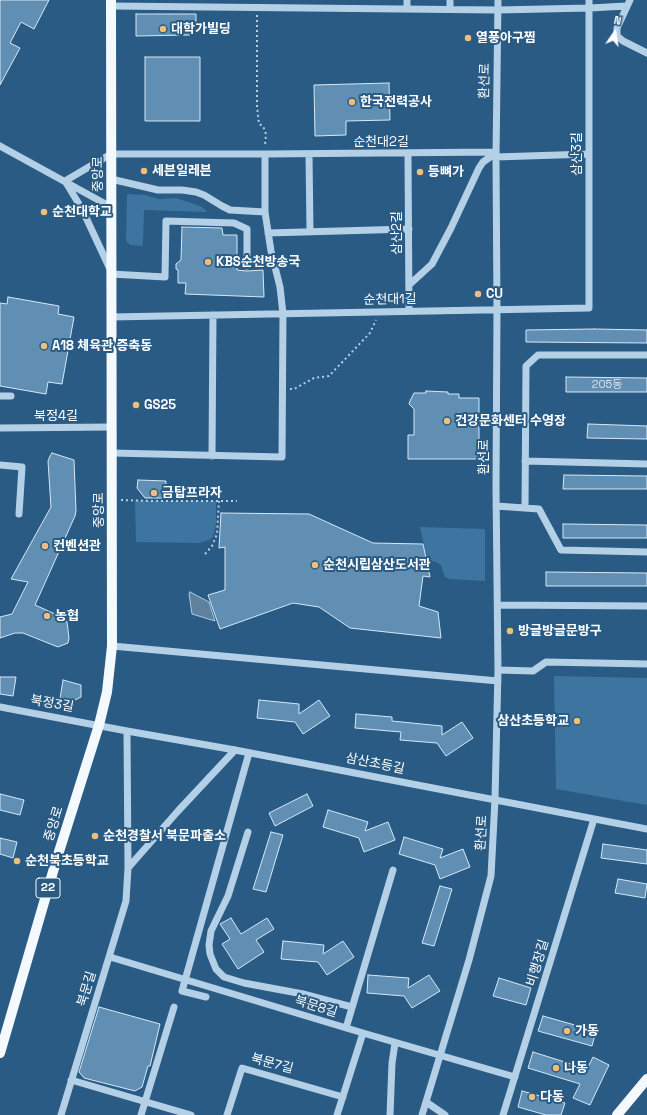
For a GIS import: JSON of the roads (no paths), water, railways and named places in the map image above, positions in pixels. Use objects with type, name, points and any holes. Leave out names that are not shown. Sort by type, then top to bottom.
[{"type":"main road","name":"중앙로","points":[[0,1053],[57,858],[99,725],[107,692],[112,646],[110,207],[111,3]]},
{"type":"main road","points":[[617,1115],[647,1079]]},
{"type":"street","points":[[407,0],[407,9]]},
{"type":"street","points":[[450,0],[450,9]]},
{"type":"street","name":"환선로","points":[[422,1115],[469,960],[491,876],[495,799],[498,681],[496,506],[496,155],[498,0]]},
{"type":"street","name":"삼산3길","points":[[497,310],[588,308],[589,0]]},
{"type":"street","points":[[111,3],[214,4],[256,8],[498,10],[590,8],[628,3]]},
{"type":"street","points":[[628,3],[617,28],[617,36],[623,41],[647,53]]},
{"type":"street","points":[[0,146],[110,207]]},
{"type":"street","points":[[65,181],[111,154]]},
{"type":"street","name":"순천대2길","points":[[111,154],[496,155]]},
{"type":"street","points":[[112,453],[282,457],[283,314],[280,287],[271,251],[265,212],[265,154]]},
{"type":"street","points":[[310,154],[310,231]]},
{"type":"street","name":"삼산2길","points":[[408,154],[409,311]]},
{"type":"street","points":[[409,285],[432,264],[483,162],[496,155],[589,154]]},
{"type":"street","points":[[111,179],[158,190],[182,190],[196,192],[230,210],[265,212]]},
{"type":"street","points":[[65,181],[82,209],[111,273],[165,277],[166,222],[234,223],[247,229],[247,266]]},
{"type":"street","points":[[268,233],[409,229]]},
{"type":"street","name":"순천대1길","points":[[111,317],[497,310]]},
{"type":"street","points":[[212,456],[213,315]]},
{"type":"street","points":[[525,508],[526,366],[538,355],[647,355]]},
{"type":"street","points":[[0,396],[11,396]]},
{"type":"street","name":"북정4길","points":[[0,428],[112,427]]},
{"type":"street","points":[[525,461],[647,464]]},
{"type":"street","points":[[0,465],[22,466],[19,514]]},
{"type":"street","points":[[496,506],[538,509],[561,550],[647,552]]},
{"type":"street","points":[[498,605],[647,606]]},
{"type":"street","points":[[112,646],[498,681]]},
{"type":"street","points":[[498,670],[533,671],[546,662],[647,664]]},
{"type":"street","name":"북정3길","points":[[0,707],[99,725]]},
{"type":"street","name":"삼산초등길","points":[[99,725],[647,829]]},
{"type":"street","name":"북문길","points":[[61,1115],[126,901],[128,868],[127,731]]},
{"type":"street","points":[[128,868],[178,810],[235,750]]},
{"type":"street","points":[[206,997],[182,991],[249,753]]},
{"type":"street","name":"비행장길","points":[[503,1115],[594,819]]},
{"type":"street","points":[[248,832],[228,896],[211,931],[209,946],[212,963],[224,977],[238,982],[303,994],[352,1007]]},
{"type":"street","points":[[346,1028],[393,870]]},
{"type":"street","name":"북문8길","points":[[110,957],[440,1056]]},
{"type":"street","points":[[140,1115],[174,1007]]},
{"type":"street","points":[[338,1115],[363,1033]]},
{"type":"street","points":[[390,1115],[392,1063],[395,1043]]},
{"type":"street","points":[[440,1056],[515,1077]]},
{"type":"street","name":"북문7길","points":[[227,1115],[242,1068],[343,1097]]},
{"type":"street","points":[[71,1080],[191,1115]]},
{"type":"street","points":[[426,1102],[445,1115]]},
{"type":"place","name":"대학가빌딩","points":[[163,29]]},
{"type":"place","name":"열풍아구찜","points":[[468,38]]},
{"type":"place","name":"한국전력공사","points":[[352,102]]},
{"type":"place","name":"세븐일레븐","points":[[144,171]]},
{"type":"place","name":"등뼈가","points":[[420,172]]},
{"type":"place","name":"순천대학교","points":[[44,212]]},
{"type":"place","name":"KBS순천방송국","points":[[208,262]]},
{"type":"place","name":"CU","points":[[478,294]]},
{"type":"place","name":"A18 체육관 증축동","points":[[44,346]]},
{"type":"place","name":"GS25","points":[[136,405]]},
{"type":"place","name":"건강문화센터 수영장","points":[[447,421]]},
{"type":"place","name":"금탑프라자","points":[[154,493]]},
{"type":"place","name":"컨벤션관","points":[[45,546]]},
{"type":"place","name":"순천시립삼산도서관","points":[[315,565]]},
{"type":"place","name":"농협","points":[[47,616]]},
{"type":"place","name":"방글방글문방구","points":[[510,631]]},
{"type":"place","name":"삼산초등학교","points":[[577,721]]},
{"type":"place","name":"순천경찰서 북문파출소","points":[[95,836]]},
{"type":"place","name":"순천북초등학교","points":[[17,861]]},
{"type":"place","name":"가동","points":[[567,1031]]},
{"type":"place","name":"나동","points":[[556,1068]]},
{"type":"place","name":"다동","points":[[532,1097]]}]
